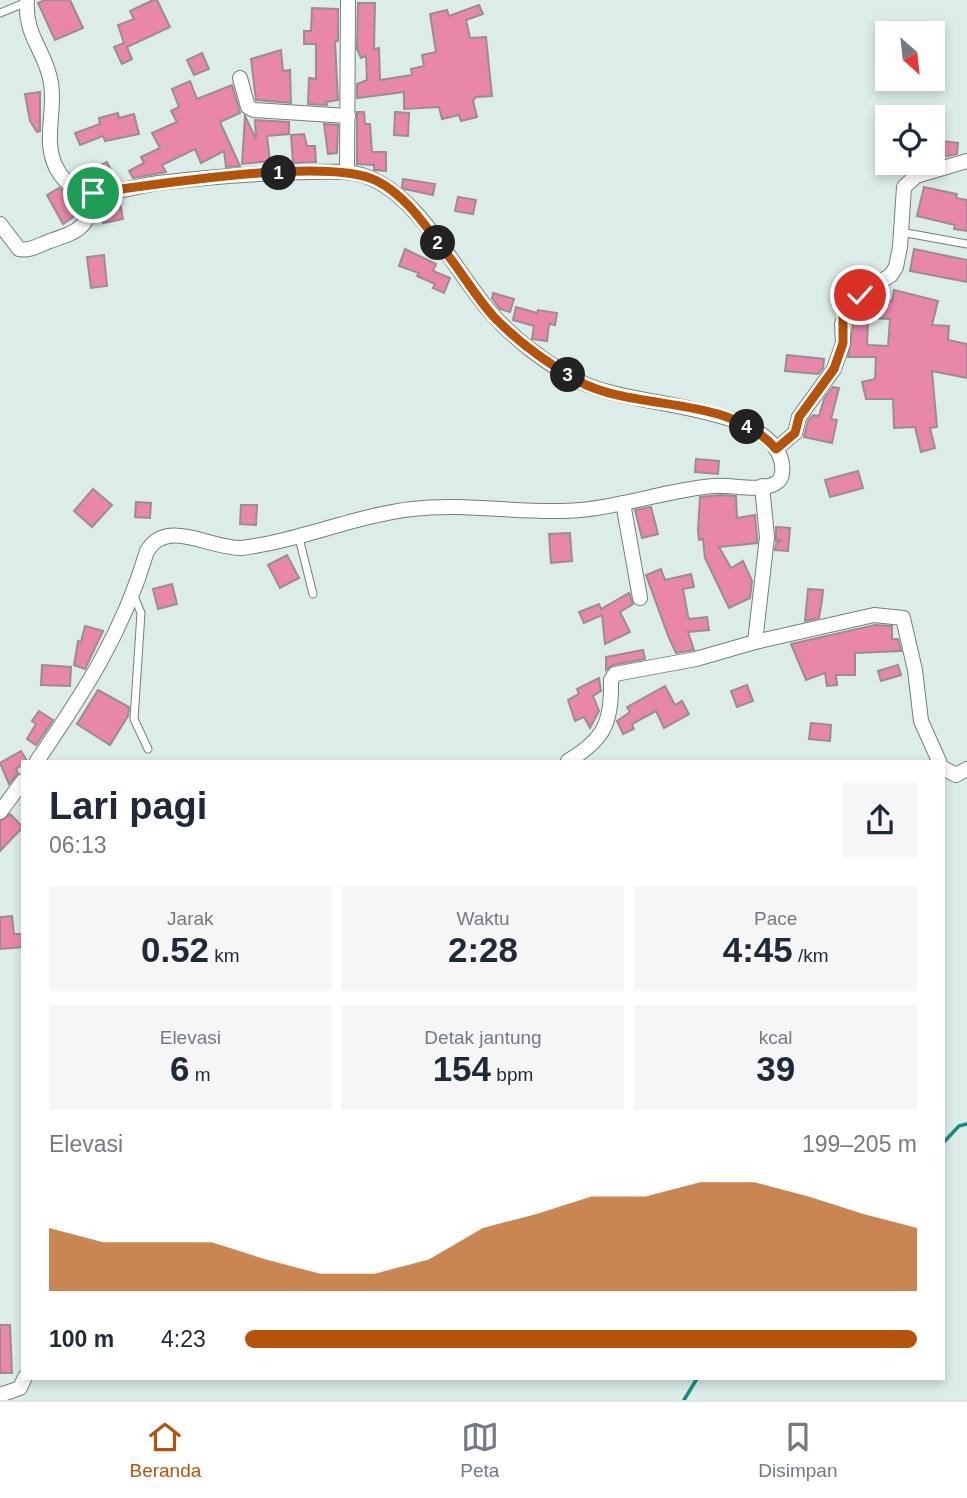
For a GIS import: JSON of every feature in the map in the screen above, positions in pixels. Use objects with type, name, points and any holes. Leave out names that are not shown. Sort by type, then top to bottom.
[{"type":"street","points":[[346,172],[348,0]]},
{"type":"street","points":[[27,1],[28,27],[52,86],[51,156],[58,172],[69,185],[93,193],[198,179],[346,172],[379,181],[397,195],[443,248],[493,316],[564,372],[605,391],[731,420],[755,430],[776,449],[782,465],[782,476],[776,483],[762,486],[707,486],[623,503],[555,511],[424,508],[371,516],[241,548],[216,547],[182,535],[164,535],[152,543],[147,551],[113,641],[94,677],[38,760]]},
{"type":"street","points":[[240,78],[248,107],[254,110],[348,116]]},
{"type":"street","points":[[776,449],[795,433],[799,417],[834,369],[843,343],[842,324],[848,305],[891,275],[898,259],[904,187],[916,176],[967,161]]},
{"type":"street","points":[[0,224],[19,249],[36,247],[81,228],[90,213],[93,193]]},
{"type":"street","points":[[755,642],[767,537],[762,486]]},
{"type":"street","points":[[623,503],[640,598]]},
{"type":"street","points":[[569,760],[598,740],[604,732],[611,680],[615,674],[696,659],[755,642],[874,615],[903,618],[915,670],[921,721],[939,760]]},
{"type":"street","points":[[945,769],[956,775],[967,769]]},
{"type":"street","points":[[0,812],[21,784]]},
{"type":"street","points":[[0,1395],[20,1388],[24,1380]]},
{"type":"lane","points":[[0,13],[27,1]]},
{"type":"lane","points":[[901,232],[967,244]]},
{"type":"lane","points":[[298,534],[313,594]]},
{"type":"lane","points":[[133,593],[141,613],[134,719],[148,750]]},
{"type":"building","points":[[45,0],[70,0],[83,28],[55,40],[38,3]]},
{"type":"building","points":[[157,0],[170,27],[127,47],[132,59],[122,64],[114,47],[124,43],[118,25],[134,19],[130,11]]},
{"type":"building","points":[[358,3],[375,3],[374,49],[379,48],[380,80],[412,75],[411,69],[424,66],[422,55],[436,52],[430,14],[447,10],[449,16],[479,5],[483,14],[466,20],[470,38],[486,37],[492,96],[476,97],[473,101],[477,117],[461,121],[459,115],[442,119],[439,107],[404,109],[404,92],[357,98],[357,84],[367,80],[366,56],[361,58],[357,49]]},
{"type":"building","points":[[312,8],[338,9],[338,41],[335,42],[338,100],[326,102],[327,105],[308,104],[309,78],[316,79],[316,44],[304,44],[304,31],[311,31]]},
{"type":"building","points":[[281,50],[283,71],[290,70],[291,103],[256,100],[251,59]]},
{"type":"building","points":[[202,53],[209,69],[194,75],[187,60]]},
{"type":"building","points":[[190,81],[197,99],[232,85],[240,113],[220,122],[240,166],[226,167],[224,151],[201,163],[195,149],[162,165],[166,172],[133,178],[129,171],[144,163],[141,157],[160,148],[152,133],[177,122],[171,111],[179,107],[172,89]]},
{"type":"building","points":[[40,92],[40,131],[37,132],[30,121],[25,94]]},
{"type":"building","points":[[357,112],[364,112],[365,124],[370,124],[372,152],[386,152],[386,171],[374,170],[374,165],[357,164]]},
{"type":"building","points":[[395,112],[409,113],[408,136],[394,135]]},
{"type":"building","points":[[118,113],[119,118],[134,114],[139,134],[105,141],[103,136],[80,145],[75,133],[100,124],[99,118]]},
{"type":"building","points":[[245,116],[256,139],[255,120],[289,122],[289,134],[267,136],[270,161],[242,164]]},
{"type":"building","points":[[324,124],[338,125],[337,153],[328,154]]},
{"type":"building","points":[[304,134],[307,146],[315,146],[316,162],[293,163],[291,135]]},
{"type":"building","points":[[945,141],[958,143],[957,154],[945,156]]},
{"type":"building","points":[[107,162],[114,177],[99,183],[84,181],[81,174]]},
{"type":"building","points":[[403,179],[435,184],[433,195],[405,189],[402,187]]},
{"type":"building","points":[[924,187],[957,194],[956,198],[967,200],[967,231],[954,229],[955,225],[917,216]]},
{"type":"building","points":[[59,188],[70,196],[79,213],[63,224],[47,195]]},
{"type":"building","points":[[458,197],[476,200],[473,214],[455,211]]},
{"type":"building","points":[[120,203],[123,219],[103,223],[101,207]]},
{"type":"building","points":[[405,249],[436,264],[433,271],[450,278],[444,293],[433,288],[435,284],[417,276],[419,273],[399,266]]},
{"type":"building","points":[[914,249],[967,260],[967,282],[910,271]]},
{"type":"building","points":[[104,255],[107,286],[91,288],[87,257]]},
{"type":"building","points":[[894,290],[938,301],[932,325],[949,326],[948,340],[967,344],[967,378],[932,371],[937,427],[930,428],[935,448],[921,452],[915,427],[894,428],[893,399],[866,399],[862,382],[875,379],[876,357],[848,357],[854,319],[868,320],[867,345],[888,346],[890,319],[873,318],[874,300],[892,301]]},
{"type":"building","points":[[493,293],[514,299],[510,312],[500,309],[492,298]]},
{"type":"building","points":[[516,307],[537,313],[538,310],[557,313],[555,325],[549,324],[547,341],[532,339],[534,326],[513,320]]},
{"type":"building","points":[[787,355],[824,359],[823,368],[818,374],[785,371]]},
{"type":"building","points":[[833,387],[839,388],[831,419],[837,420],[832,443],[804,437],[808,421],[813,415],[819,416],[824,399]]},
{"type":"building","points":[[696,459],[719,461],[718,474],[695,472]]},
{"type":"building","points":[[858,471],[863,488],[830,497],[825,480]]},
{"type":"building","points":[[93,489],[112,505],[92,527],[74,511]]},
{"type":"building","points":[[736,496],[737,518],[755,515],[757,537],[757,543],[719,547],[731,568],[743,561],[752,581],[750,598],[729,608],[705,558],[703,539],[699,540],[698,530],[700,497]]},
{"type":"building","points":[[136,502],[151,503],[150,518],[135,517]]},
{"type":"building","points":[[241,505],[257,505],[256,525],[240,524]]},
{"type":"building","points":[[651,507],[658,534],[642,538],[635,510]]},
{"type":"building","points":[[776,527],[790,528],[788,551],[775,550],[776,544],[782,540],[776,541]]},
{"type":"building","points":[[570,533],[572,561],[551,563],[549,534]]},
{"type":"building","points":[[287,555],[299,578],[280,588],[268,565]]},
{"type":"building","points":[[661,569],[665,580],[691,574],[694,587],[683,589],[688,616],[689,619],[707,617],[709,630],[688,632],[694,650],[676,653],[669,638],[646,575]]},
{"type":"building","points":[[172,584],[177,604],[158,609],[153,589]]},
{"type":"building","points":[[808,589],[823,590],[819,618],[805,621]]},
{"type":"building","points":[[629,593],[633,604],[620,612],[630,632],[605,644],[602,615],[584,623],[579,612],[599,604],[601,609]]},
{"type":"building","points":[[875,625],[892,626],[892,639],[898,639],[901,651],[855,653],[855,675],[836,675],[837,685],[827,686],[825,673],[806,680],[791,644]]},
{"type":"building","points":[[85,626],[103,631],[85,669],[74,665],[78,641],[81,642]]},
{"type":"building","points":[[643,650],[645,659],[613,665],[606,670],[606,657]]},
{"type":"building","points":[[42,665],[71,667],[70,686],[41,685]]},
{"type":"building","points":[[898,665],[901,675],[881,681],[878,671]]},
{"type":"building","points":[[599,678],[601,691],[593,696],[599,711],[590,728],[584,717],[575,721],[568,700],[579,694],[577,689]]},
{"type":"building","points":[[747,685],[753,701],[737,707],[731,691]]},
{"type":"building","points":[[665,686],[675,705],[682,701],[689,714],[664,728],[656,711],[632,724],[634,729],[623,734],[617,721],[630,712],[627,707]]},
{"type":"building","points":[[98,690],[129,707],[128,716],[110,745],[77,724]]},
{"type":"building","points":[[39,711],[53,720],[36,745],[27,739],[36,724],[32,721]]},
{"type":"building","points":[[811,723],[831,725],[830,741],[809,739]]},
{"type":"building","points":[[21,751],[26,760],[21,760],[21,765],[16,769],[18,773],[9,784],[0,763]]},
{"type":"building","points":[[10,814],[21,825],[21,829],[0,851],[0,821]]},
{"type":"building","points":[[12,916],[14,934],[21,934],[21,947],[0,949],[0,917]]},
{"type":"building","points":[[0,1325],[10,1325],[12,1373],[0,1373]]},
{"type":"waterway","points":[[945,1141],[959,1126],[967,1124]]},
{"type":"waterway","points":[[684,1400],[696,1380]]},
{"type":"route","points":[[93,193],[158,183],[299,172],[346,172],[371,178],[388,187],[418,216],[493,316],[520,341],[564,372],[605,391],[731,420],[755,430],[776,449],[795,433],[799,417],[834,369],[843,343],[843,313],[853,299],[860,295]]}]
